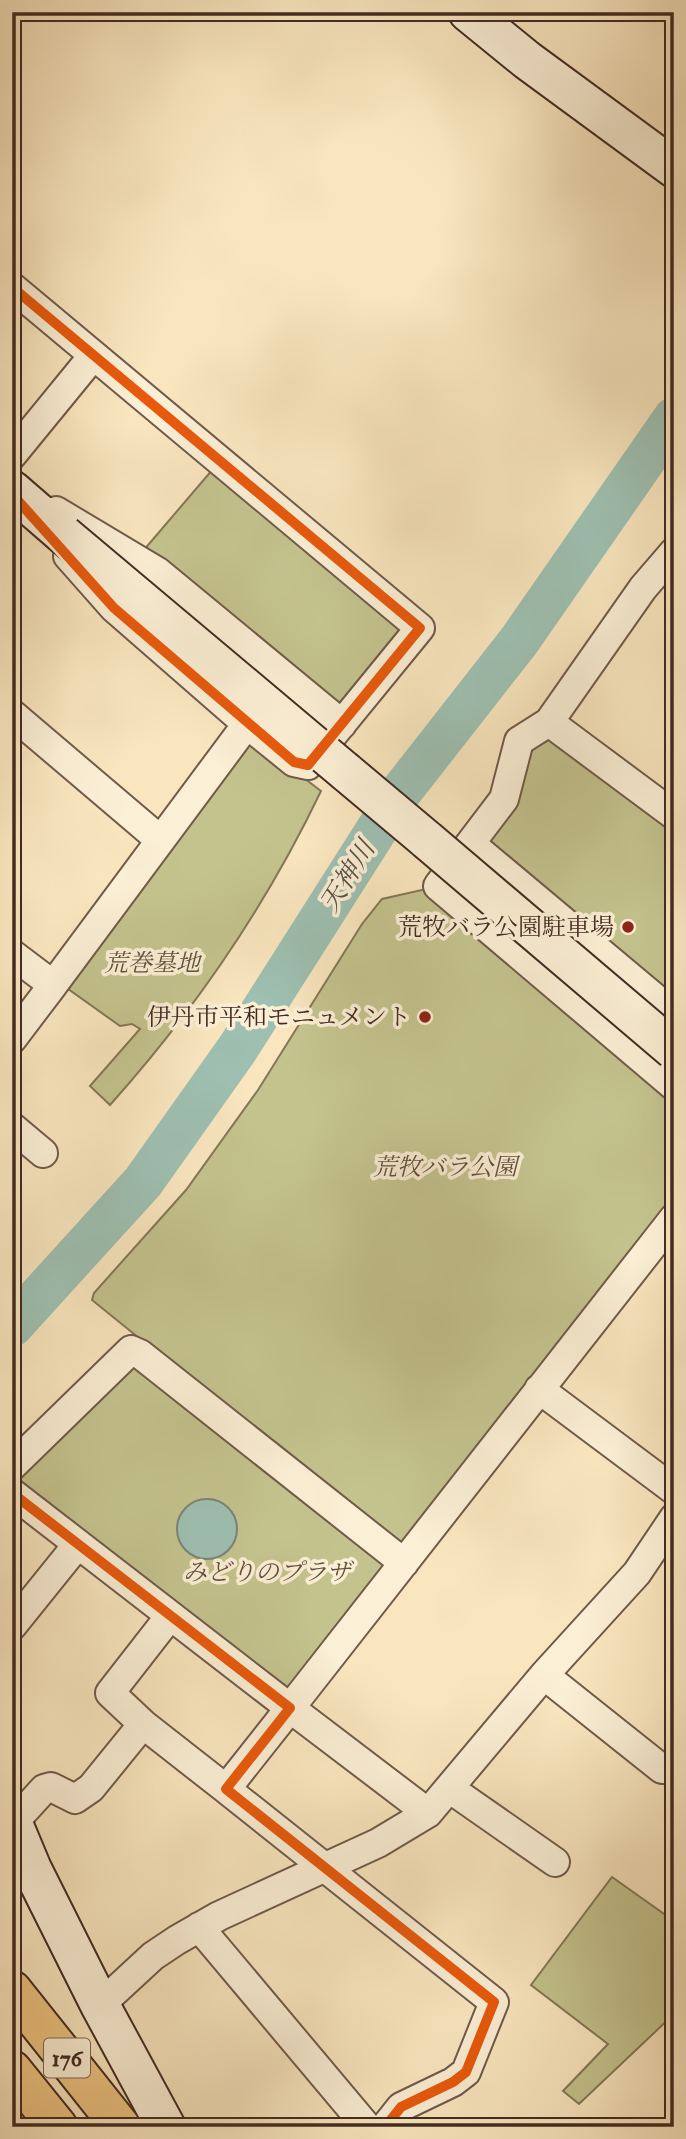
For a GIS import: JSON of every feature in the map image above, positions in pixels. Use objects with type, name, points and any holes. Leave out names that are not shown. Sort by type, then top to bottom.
[{"type":"highway","name":"176","points":[[12,1990],[121,2127]]},
{"type":"highway","points":[[12,2070],[58,2127]]},
{"type":"street","points":[[468,12],[527,60],[674,168]]},
{"type":"street","points":[[12,287],[421,628],[308,765],[294,762],[114,608],[12,489]]},
{"type":"street","points":[[12,456],[93,356]]},
{"type":"street","points":[[12,489],[158,572],[341,724]]},
{"type":"street","points":[[12,489],[674,1049]]},
{"type":"street","points":[[674,552],[643,588],[549,722],[519,741],[504,799],[438,886],[674,1086]]},
{"type":"street","points":[[12,714],[159,839]]},
{"type":"street","points":[[549,722],[674,815]]},
{"type":"street","points":[[12,1039],[247,724]]},
{"type":"street","points":[[471,844],[674,1014]]},
{"type":"street","points":[[12,954],[53,985]]},
{"type":"street","points":[[12,1127],[43,1153]]},
{"type":"street","points":[[226,1789],[674,1218]]},
{"type":"street","points":[[12,1466],[131,1350],[140,1354],[404,1563]]},
{"type":"street","points":[[539,1389],[674,1490]]},
{"type":"street","points":[[12,1493],[428,1813]]},
{"type":"street","points":[[100,2005],[153,1956],[199,1927],[385,1839],[428,1813],[544,1675],[637,1573],[674,1518]]},
{"type":"street","points":[[12,1626],[78,1544]]},
{"type":"street","points":[[170,1616],[110,1693],[142,1724],[494,2002],[466,2072],[453,2082],[401,2107],[385,2127]]},
{"type":"street","points":[[544,1675],[662,1769],[670,1769],[674,1764]]},
{"type":"street","points":[[142,1724],[91,1788],[75,1799],[51,1787],[44,1789],[13,1822],[32,1869],[100,2005],[166,2127]]},
{"type":"street","points":[[449,1788],[555,1861]]},
{"type":"street","points":[[199,1927],[366,2127]]},
{"type":"green space","points":[[213,469],[404,630],[335,712],[143,551]]},
{"type":"green space","name":"荒牧バラ公園駐車場","points":[[546,732],[674,827],[674,1004],[489,849],[484,834],[524,744]]},
{"type":"green space","name":"荒巻墓地","points":[[253,739],[321,791],[277,875],[227,955],[171,1032],[110,1105],[90,1086],[140,1029],[132,1024],[120,1026],[64,986]]},
{"type":"green space","name":"荒牧バラ公園","points":[[426,889],[674,1099],[674,1198],[402,1543],[392,1543],[92,1300],[94,1293],[186,1190],[258,1090],[362,924],[382,899]]},
{"type":"green space","name":"みどりのプラザ","points":[[130,1363],[390,1559],[293,1690],[281,1691],[20,1486],[19,1471]]},
{"type":"green space","points":[[612,1877],[674,1921],[674,2014],[579,2104],[563,2091],[608,2044],[531,1985]]},
{"type":"shaded area","points":[[207,1499],[224,1504],[232,1512],[237,1529],[232,1546],[224,1554],[207,1559],[190,1554],[182,1546],[177,1529],[182,1512],[190,1504]]},
{"type":"waterway","name":"天神川","points":[[12,1326],[143,1182],[238,1048],[400,793],[519,641],[674,418]]},
{"type":"cycle path","points":[[12,287],[420,628],[308,765],[294,762],[114,608],[12,494]]},
{"type":"cycle path","points":[[12,1493],[290,1708],[226,1789],[494,2002],[466,2072],[453,2082],[401,2107],[385,2127]]},
{"type":"place","name":"荒牧バラ公園駐車場","points":[[628,927]]},
{"type":"place","name":"伊丹市平和モニュメント","points":[[425,1017]]}]
